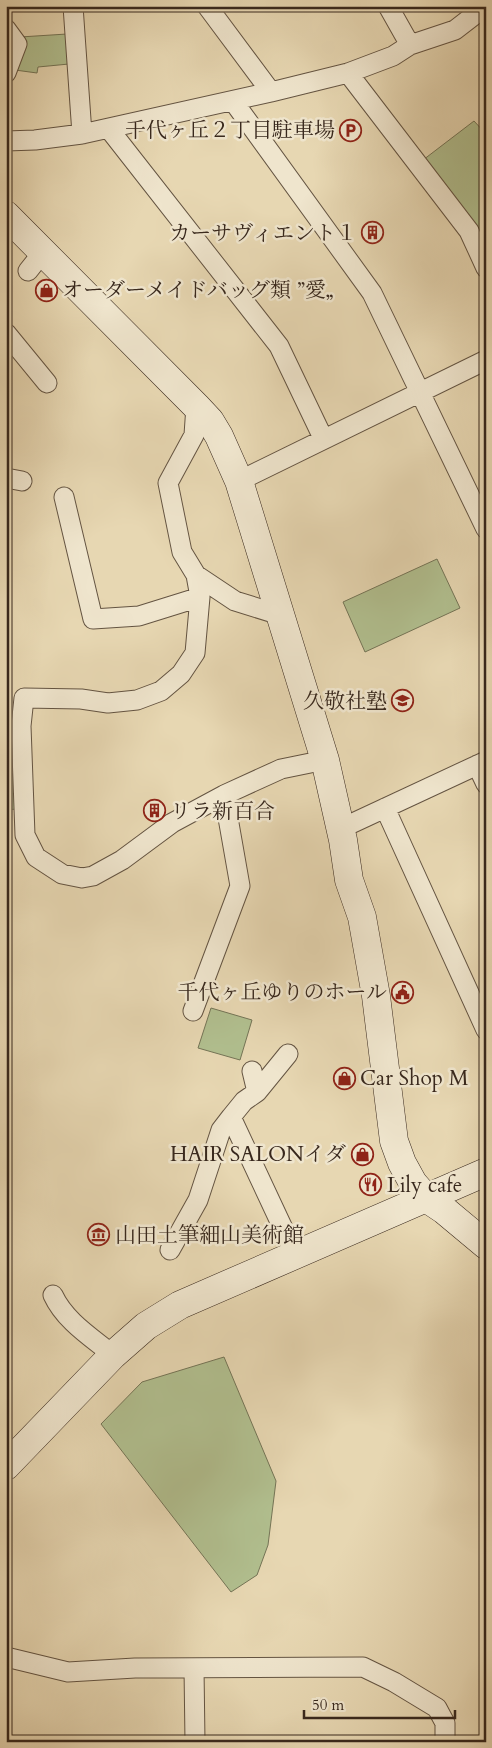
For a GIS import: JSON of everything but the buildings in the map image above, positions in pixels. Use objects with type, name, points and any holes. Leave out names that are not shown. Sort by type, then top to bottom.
[{"type":"street","points":[[73,6],[82,134]]},
{"type":"street","points":[[207,6],[271,92]]},
{"type":"street","points":[[388,6],[410,45]]},
{"type":"street","points":[[6,141],[35,140],[109,129],[348,73],[393,56],[410,45],[455,30],[486,6]]},
{"type":"street","points":[[6,29],[17,44],[6,73]]},
{"type":"street","points":[[348,73],[469,231],[486,268]]},
{"type":"street","points":[[233,101],[372,293],[486,529]]},
{"type":"street","points":[[109,129],[278,346],[323,438]]},
{"type":"street","points":[[6,215],[35,262],[196,406],[210,421],[219,436],[239,481],[325,760],[350,880],[362,917],[376,996],[394,1141],[402,1163],[413,1183],[426,1198],[444,1210],[486,1245]]},
{"type":"street","points":[[6,333],[47,383]]},
{"type":"street","points":[[239,481],[323,438],[486,360]]},
{"type":"street","points":[[196,406],[194,435],[168,483],[182,552],[196,575],[200,597],[194,652],[180,674],[161,691],[137,700],[108,703],[81,699],[24,698],[21,726],[25,835],[36,858],[62,874],[82,878],[93,876],[122,860],[172,823],[224,795],[280,769],[325,760]]},
{"type":"street","points":[[64,497],[93,619],[138,616],[200,597]]},
{"type":"street","points":[[196,575],[235,601],[280,615]]},
{"type":"street","points":[[340,829],[481,763],[486,784]]},
{"type":"street","points":[[193,1011],[240,886],[224,795]]},
{"type":"street","points":[[385,808],[486,1030]]},
{"type":"street","points":[[170,1250],[198,1200],[220,1130],[244,1101],[257,1092],[288,1054]]},
{"type":"street","points":[[252,1071],[257,1092]]},
{"type":"street","points":[[231,1117],[294,1254]]},
{"type":"street","points":[[6,1466],[113,1355],[146,1326],[180,1304],[486,1172]]},
{"type":"street","points":[[53,1295],[59,1308],[67,1316],[113,1355]]},
{"type":"street","points":[[6,1657],[68,1672],[135,1668],[363,1667],[394,1682],[436,1708],[445,1723],[445,1742]]},
{"type":"street","points":[[194,1668],[195,1742]]},
{"type":"green space","points":[[67,34],[69,64],[38,67],[37,73],[15,70],[20,37]]},
{"type":"green space","points":[[474,121],[486,134],[486,249],[423,160]]},
{"type":"green space","points":[[437,559],[460,608],[365,652],[343,602]]},
{"type":"green space","points":[[6,773],[13,774],[16,809],[6,810]]},
{"type":"green space","points":[[211,1008],[252,1020],[240,1060],[198,1048]]},
{"type":"green space","points":[[224,1357],[276,1481],[268,1545],[257,1575],[231,1592],[101,1424],[142,1382]]},
{"type":"place","name":"千代ヶ丘２丁目駐車場","points":[[351,130]]},
{"type":"place","name":"カーサヴィエント１","points":[[373,233]]},
{"type":"place","name":"オーダーメイドバッグ類 ”愛„","points":[[46,290]]},
{"type":"place","name":"久敬社塾","points":[[403,701]]},
{"type":"place","name":"リラ新百合","points":[[154,811]]},
{"type":"place","name":"千代ヶ丘ゆりのホール","points":[[403,992]]},
{"type":"place","name":"Car Shop M","points":[[344,1078]]},
{"type":"place","name":"HAIR SALONイダ","points":[[362,1154]]},
{"type":"place","name":"Lily cafe","points":[[371,1185]]},
{"type":"place","name":"山田土筆細山美術館","points":[[99,1235]]}]
